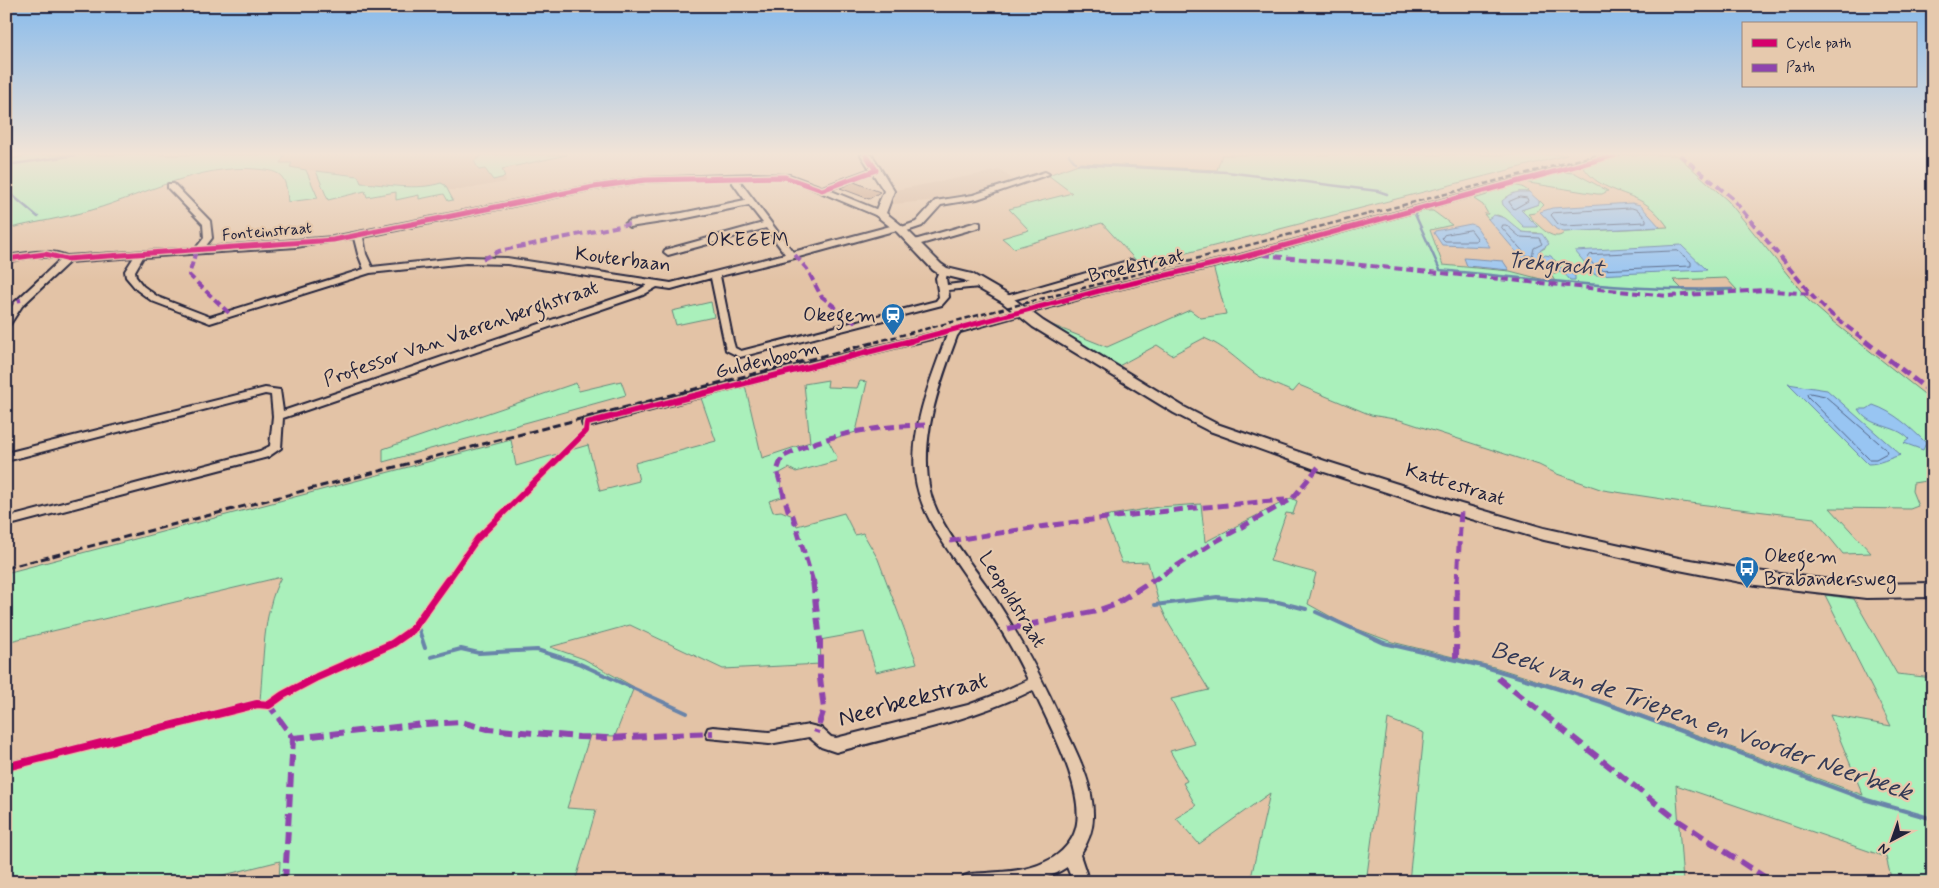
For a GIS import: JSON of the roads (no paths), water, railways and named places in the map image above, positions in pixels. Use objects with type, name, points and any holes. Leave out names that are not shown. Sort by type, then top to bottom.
[{"type":"main road","points":[[887,196],[880,214],[899,228],[943,271]]},
{"type":"main road","name":"Kattestraat","points":[[943,271],[960,273],[1006,299],[1022,312],[1105,367],[1212,427],[1320,465],[1457,509],[1544,534],[1679,564],[1756,578],[1866,591],[1933,590]]},
{"type":"street","points":[[180,196],[207,223],[208,238],[198,251]]},
{"type":"street","name":"Fonteinstraat","points":[[6,259],[35,255],[60,256],[65,260],[296,244],[358,236],[553,196]]},
{"type":"street","points":[[746,196],[766,225],[792,256]]},
{"type":"street","name":"Fonteinstraat","points":[[838,196],[880,214]]},
{"type":"street","name":"Kouterbaan","points":[[140,256],[132,264],[130,271],[131,277],[140,288],[154,298],[210,320],[369,270],[483,259],[508,261],[654,285],[671,286],[919,224],[938,203],[976,196]]},
{"type":"street","name":"Broekstraat","points":[[1022,312],[1089,293],[1258,253],[1464,196]]},
{"type":"street","points":[[628,224],[682,216],[750,202]]},
{"type":"street","points":[[668,252],[766,225]]},
{"type":"street","points":[[914,243],[977,225]]},
{"type":"street","points":[[358,236],[362,254],[369,270]]},
{"type":"street","points":[[6,324],[18,304],[65,260]]},
{"type":"street","points":[[1006,299],[1131,263]]},
{"type":"street","points":[[715,275],[731,350],[740,354],[823,334],[943,301],[943,271]]},
{"type":"street","points":[[943,288],[980,284]]},
{"type":"street","name":"Professor Van Vaerenberghstraat","points":[[278,416],[640,293],[654,285]]},
{"type":"street","points":[[957,330],[1022,312]]},
{"type":"street","name":"Guldenboom","points":[[587,423],[783,372],[957,330]]},
{"type":"street","name":"Leopoldstraat","points":[[957,330],[952,335],[932,390],[924,431],[921,476],[924,491],[938,522],[1008,629],[1037,682],[1079,776],[1086,801],[1085,821],[1081,839],[1071,854],[1061,863],[1038,873],[970,882]]},
{"type":"street","points":[[6,457],[265,391],[276,392],[278,416],[275,448],[264,454],[6,522]]},
{"type":"street","name":"Neerbeekstraat","points":[[713,733],[769,738],[809,731],[836,745],[968,711],[1000,700],[1037,682]]},
{"type":"street","points":[[1071,854],[1081,882]]},
{"type":"water","points":[[1508,196],[1534,196],[1539,201],[1539,204],[1521,210],[1538,227],[1524,227],[1503,205],[1502,201]]},
{"type":"water","points":[[1632,203],[1640,205],[1660,227],[1563,232],[1556,229],[1540,212],[1552,208]]},
{"type":"water","points":[[1494,215],[1505,218],[1522,232],[1542,234],[1549,244],[1538,252],[1541,259],[1545,255],[1551,256],[1558,266],[1575,276],[1575,280],[1570,280],[1558,270],[1542,267],[1536,261],[1525,262],[1488,219]]},
{"type":"water","points":[[1471,224],[1476,226],[1490,247],[1442,245],[1434,233],[1435,231]]},
{"type":"water","points":[[1681,245],[1707,270],[1595,275],[1575,251]]},
{"type":"water","points":[[1464,258],[1503,261],[1509,270],[1467,266]]},
{"type":"water","points":[[1788,384],[1827,390],[1901,455],[1868,464]]},
{"type":"water","points":[[1873,405],[1902,421],[1926,443],[1923,450],[1904,443],[1909,439],[1903,434],[1869,420],[1858,409],[1867,409]]},
{"type":"waterway","name":"Beek van de Triepen en Voorder Neerbeek","points":[[14,196],[38,217]]},
{"type":"waterway","name":"Trekgracht","points":[[1414,212],[1440,270],[1622,287],[1732,289]]},
{"type":"waterway","name":"Beek van de Triepen en Voorder Neerbeek","points":[[1155,605],[1217,597],[1278,602],[1306,609]]},
{"type":"waterway","name":"Beek van de Triepen en Voorder Neerbeek","points":[[1316,612],[1384,643],[1482,666],[1602,702],[1867,800],[1933,819]]},
{"type":"waterway","name":"Beek van de Triepen en Voorder Neerbeek","points":[[419,630],[425,648]]},
{"type":"waterway","name":"Beek van de Triepen en Voorder Neerbeek","points":[[431,657],[461,649],[479,653],[537,650],[578,663],[687,713]]},
{"type":"railway","points":[[875,342],[1436,196]]},
{"type":"railway","points":[[6,568],[880,341]]},
{"type":"place","name":"Okegem","points":[[893,336]]},
{"type":"place","name":"Okegem Brabandersweg","points":[[1747,589]]},
{"type":"district","name":"OKEGEM","points":[[748,240]]}]
